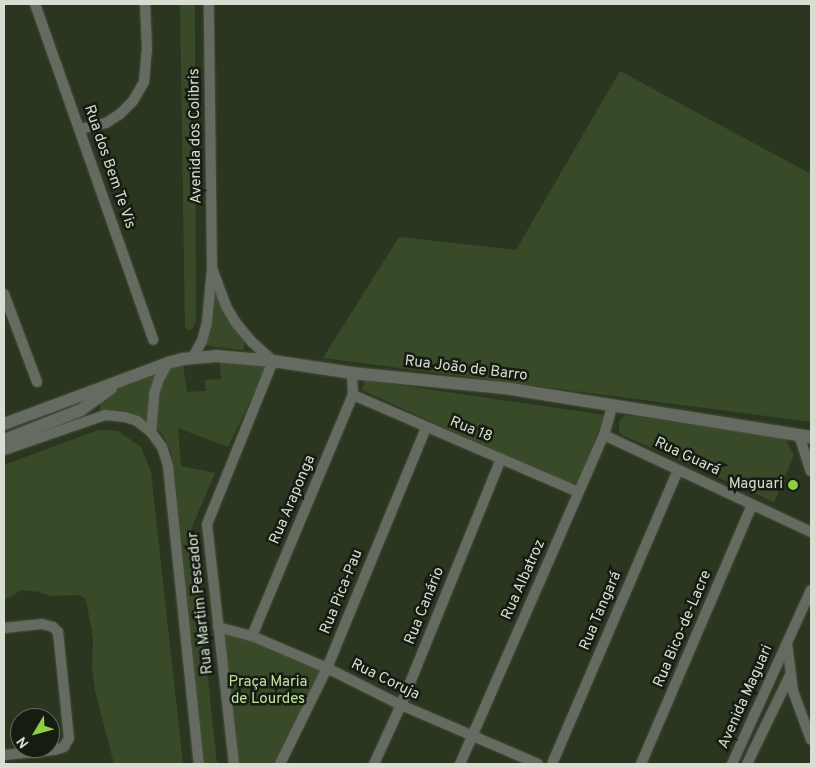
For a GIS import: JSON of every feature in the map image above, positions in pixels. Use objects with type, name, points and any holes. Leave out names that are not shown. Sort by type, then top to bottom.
[{"type":"street","name":"Rua dos Bem Te Vis","points":[[35,4],[154,340]]},
{"type":"street","points":[[80,129],[106,123],[120,114],[133,101],[144,82],[147,48],[145,4]]},
{"type":"street","name":"Avenida dos Colibris","points":[[193,357],[202,341],[210,305],[212,268],[209,4]]},
{"type":"street","name":"Avenida dos Colibris","points":[[212,268],[226,306],[246,336],[273,361]]},
{"type":"street","points":[[4,294],[38,382]]},
{"type":"street","points":[[244,357],[249,349],[246,336]]},
{"type":"street","points":[[202,341],[205,351],[209,356]]},
{"type":"street","name":"Rua João de Barro","points":[[4,424],[168,363],[193,357],[209,356],[244,357],[352,373],[511,389],[805,436]]},
{"type":"street","name":"Rua Martim Pescador","points":[[234,764],[207,524],[273,361]]},
{"type":"street","points":[[151,432],[154,394],[159,379],[168,363]]},
{"type":"street","name":"Rua Araponga","points":[[252,636],[353,395],[352,373]]},
{"type":"street","name":"Rua João de Barro","points":[[4,440],[82,410],[118,381]]},
{"type":"street","name":"Rua 18","points":[[353,395],[578,492]]},
{"type":"street","name":"Rua Albatroz","points":[[460,764],[604,435],[612,406]]},
{"type":"street","points":[[4,450],[105,415],[125,417],[137,421],[151,432]]},
{"type":"street","name":"Rua Pica-Pau","points":[[280,764],[327,668],[426,428]]},
{"type":"street","name":"Rua Martim Pescador","points":[[151,432],[162,447],[168,466],[199,764]]},
{"type":"street","name":"Rua Guará","points":[[604,435],[811,532]]},
{"type":"street","points":[[805,436],[811,471]]},
{"type":"street","name":"Rua Canário","points":[[374,764],[401,705],[502,459]]},
{"type":"street","name":"Rua Tangará","points":[[552,764],[678,470]]},
{"type":"street","name":"Rua Bico-de-Lacre","points":[[640,764],[752,505]]},
{"type":"street","name":"Avenida Maguari","points":[[732,764],[811,590]]},
{"type":"street","points":[[4,628],[42,624],[53,627],[58,632],[69,738],[64,747],[54,750],[4,755]]},
{"type":"street","name":"Rua Coruja","points":[[218,626],[252,636],[327,668],[401,705],[538,764]]},
{"type":"street","name":"Avenida Maguari","points":[[747,764],[788,690],[791,673],[787,642]]},
{"type":"street","points":[[777,664],[791,673]]},
{"type":"street","points":[[770,679],[788,690]]},
{"type":"street","name":"Avenida Maguari","points":[[788,690],[811,740]]},
{"type":"green space","points":[[180,4],[195,4],[196,321],[193,328],[189,330],[185,328]]},
{"type":"green space","points":[[620,71],[811,174],[811,422],[323,358],[399,237],[516,250]]},
{"type":"green space","points":[[214,287],[245,340],[244,350],[207,346],[206,340],[214,318]]},
{"type":"green space","points":[[220,361],[267,366],[228,447],[178,428],[181,466],[215,473],[192,527],[217,764],[204,764],[171,451],[162,434],[151,423],[136,414],[121,410],[100,410],[100,402],[121,386],[183,364],[187,392],[206,391],[205,380],[221,379]]},
{"type":"green space","points":[[365,380],[605,415],[578,482],[569,484],[362,390]]},
{"type":"green space","points":[[625,415],[785,438],[794,455],[774,502],[622,435],[619,431],[619,422]]},
{"type":"green space","points":[[98,430],[118,431],[141,447],[151,472],[183,764],[114,764],[95,690],[92,670],[93,638],[86,600],[80,595],[50,596],[39,592],[22,590],[4,600],[4,465]]},
{"type":"green space","name":"Praça Maria de Lourdes","points":[[219,628],[325,668],[279,764],[236,764]]},
{"type":"place","name":"Maguari","points":[[793,485]]}]
